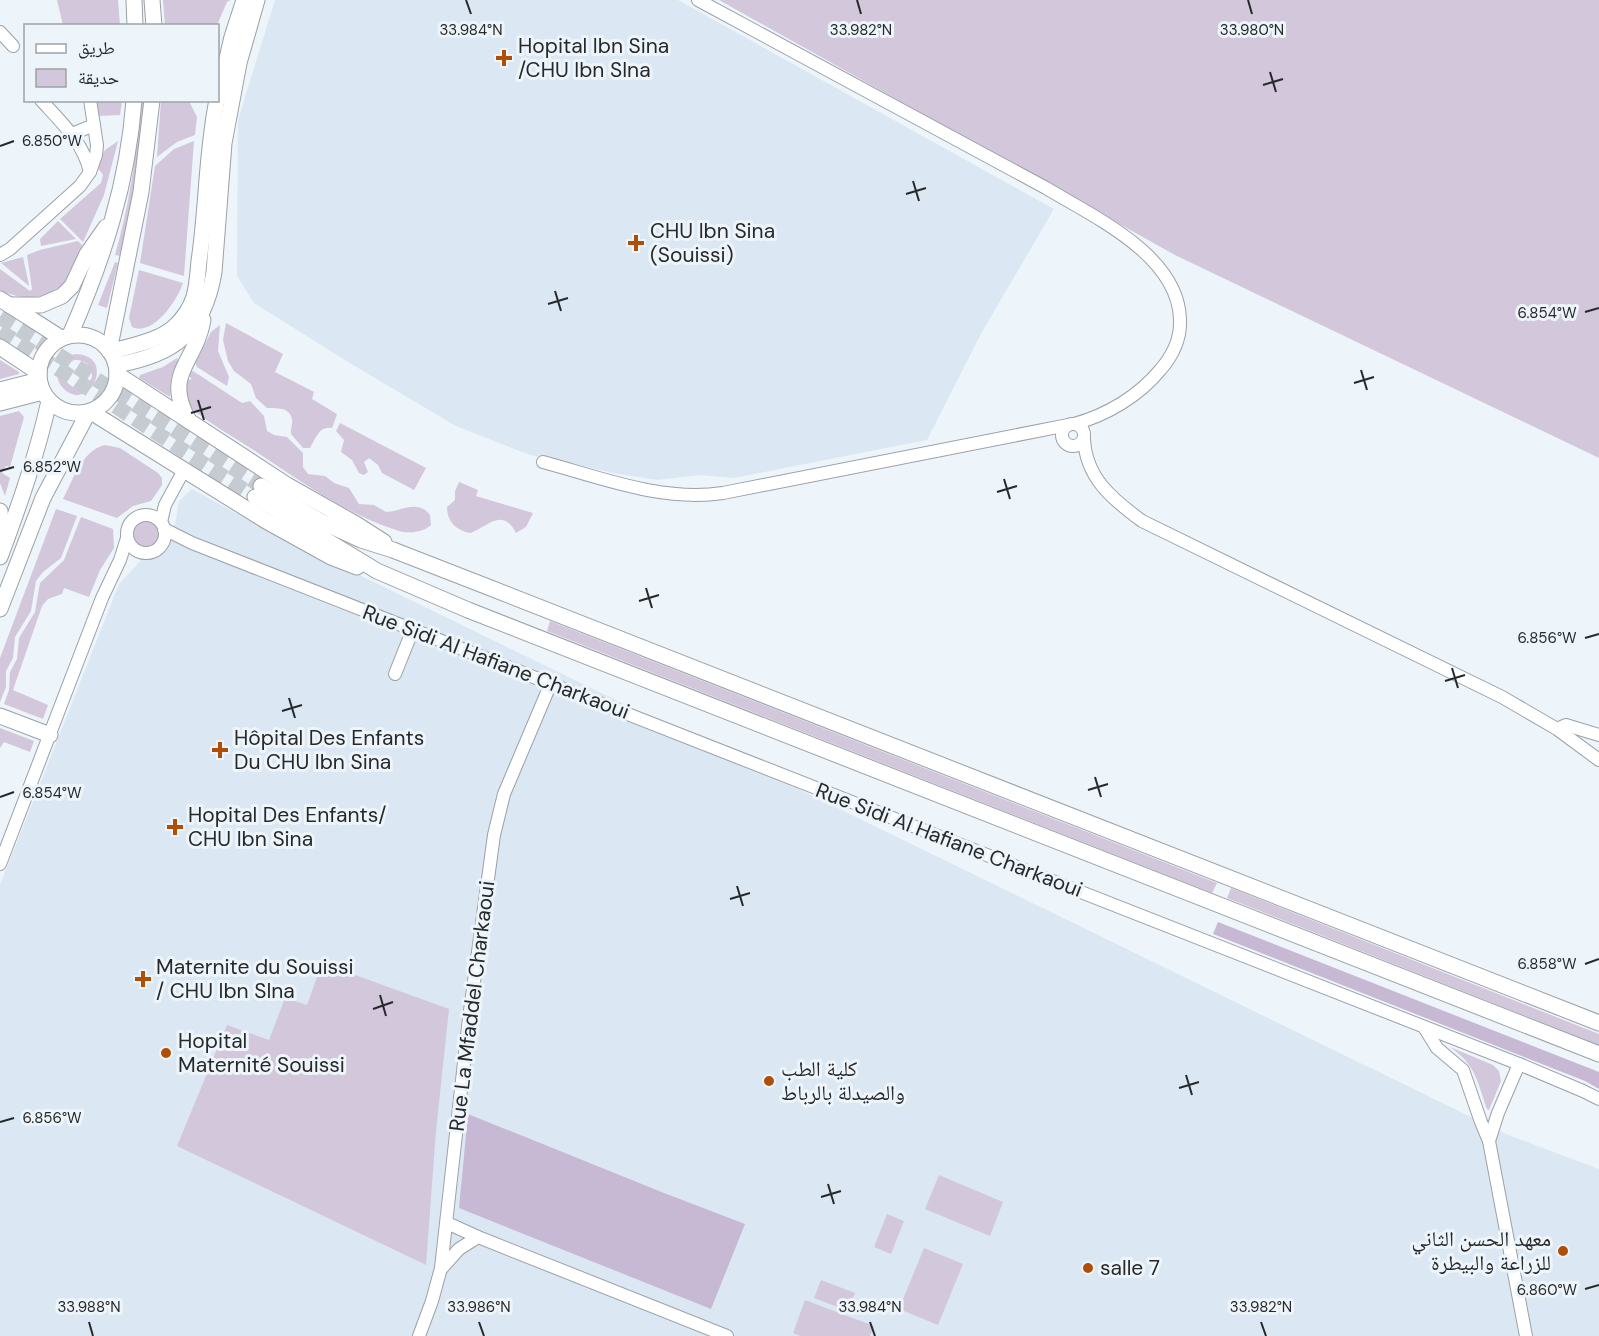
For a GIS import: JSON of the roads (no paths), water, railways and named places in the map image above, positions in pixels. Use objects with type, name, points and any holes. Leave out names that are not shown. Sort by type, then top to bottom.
[{"type":"main road","points":[[134,0],[135,24]]},
{"type":"main road","points":[[152,0],[154,24]]},
{"type":"main road","points":[[219,91],[244,0]]},
{"type":"main road","points":[[189,421],[180,403],[179,380],[185,363],[199,338],[203,312],[211,287],[224,143],[239,63],[257,0]]},
{"type":"main road","points":[[1,551],[43,430],[43,355],[51,345],[66,336],[94,279],[122,185],[134,102]]},
{"type":"main road","points":[[0,348],[42,387],[56,406],[71,413],[89,412],[99,407],[112,393],[113,361],[141,192],[152,102]]},
{"type":"main road","points":[[113,361],[165,333],[179,322],[190,306],[194,295],[202,240],[217,102]]},
{"type":"main road","points":[[4,302],[41,305],[62,296],[72,286],[94,243],[112,221]]},
{"type":"main road","points":[[4,302],[66,336],[92,337],[99,340],[113,361],[189,421],[287,485],[366,530],[393,550]]},
{"type":"main road","points":[[113,361],[140,360],[171,348],[189,333],[203,312]]},
{"type":"main road","points":[[0,390],[42,387]]},
{"type":"main road","points":[[0,404],[42,387]]},
{"type":"main road","points":[[89,412],[321,552],[342,562],[377,571],[468,610],[1599,1054]]},
{"type":"main road","points":[[0,609],[43,498],[89,412]]},
{"type":"main road","points":[[377,571],[258,492],[361,540],[393,550],[1599,1023]]},
{"type":"main road","points":[[0,511],[1,551]]},
{"type":"main road","points":[[0,716],[50,735]]},
{"type":"street","points":[[543,462],[647,490],[672,495],[697,496],[723,493],[1032,432],[1075,435],[1100,414],[1140,392],[1159,372],[1174,350],[1180,327],[1174,290],[1155,263],[1135,245],[1102,221],[1046,188],[699,0]]},
{"type":"street","points":[[0,32],[13,46]]},
{"type":"street","points":[[43,102],[72,134],[85,155],[90,172]]},
{"type":"street","points":[[0,255],[10,249],[80,186],[90,172],[96,155],[90,102]]},
{"type":"street","points":[[72,134],[94,125]]},
{"type":"street","points":[[1032,432],[1075,435]]},
{"type":"street","points":[[1075,435],[1095,477],[1124,508],[1160,531],[1502,697],[1557,729],[1599,760]]},
{"type":"street","points":[[161,545],[164,537],[162,526],[168,499],[184,470]]},
{"type":"street","points":[[168,499],[149,515],[140,516],[132,521],[128,529],[131,546],[141,552],[150,552],[161,545],[176,541],[191,542]]},
{"type":"street","points":[[149,515],[162,526]]},
{"type":"street","name":"Rue Sidi Al Hafiane Charkaoui","points":[[162,526],[191,542],[1519,1064],[1599,1099]]},
{"type":"street","points":[[0,864],[102,598],[128,538]]},
{"type":"street","points":[[117,567],[141,552]]},
{"type":"street","points":[[395,674],[414,629]]},
{"type":"street","name":"Rue La Mfaddel Charkaoui","points":[[419,1336],[441,1268],[469,1018],[494,835],[504,794],[551,683]]},
{"type":"street","points":[[1557,729],[1566,725],[1599,735]]},
{"type":"street","points":[[1424,1027],[1437,1048],[1463,1070],[1480,1122],[1489,1141],[1526,1336]]},
{"type":"street","points":[[1489,1141],[1519,1064]]},
{"type":"street","points":[[447,1223],[727,1336]]},
{"type":"street","points":[[441,1268],[459,1249],[478,1237]]},
{"type":"tunnel","points":[[0,317],[261,486]]},
{"type":"tunnel","points":[[0,331],[255,497]]},
{"type":"place","name":"Hopital Ibn Sina /CHU Ibn SIna","points":[[504,58]]},
{"type":"place","name":"CHU Ibn Sina (Souissi)","points":[[636,243]]},
{"type":"place","name":"Hôpital Des Enfants Du CHU Ibn Sina","points":[[220,750]]},
{"type":"place","name":"Hopital Des Enfants/ CHU Ibn Sina","points":[[175,827]]},
{"type":"place","name":"Maternite du Souissi / CHU Ibn SIna","points":[[143,979]]},
{"type":"place","name":"Hopital Maternité Souissi","points":[[166,1053]]},
{"type":"place","name":"كلية الطب والصيدلة بالرباط","points":[[769,1081]]},
{"type":"place","name":"معهد الحسن الثاني للزراعة والبيطرة","points":[[1563,1251]]},
{"type":"place","name":"salle 7","points":[[1088,1268]]}]
